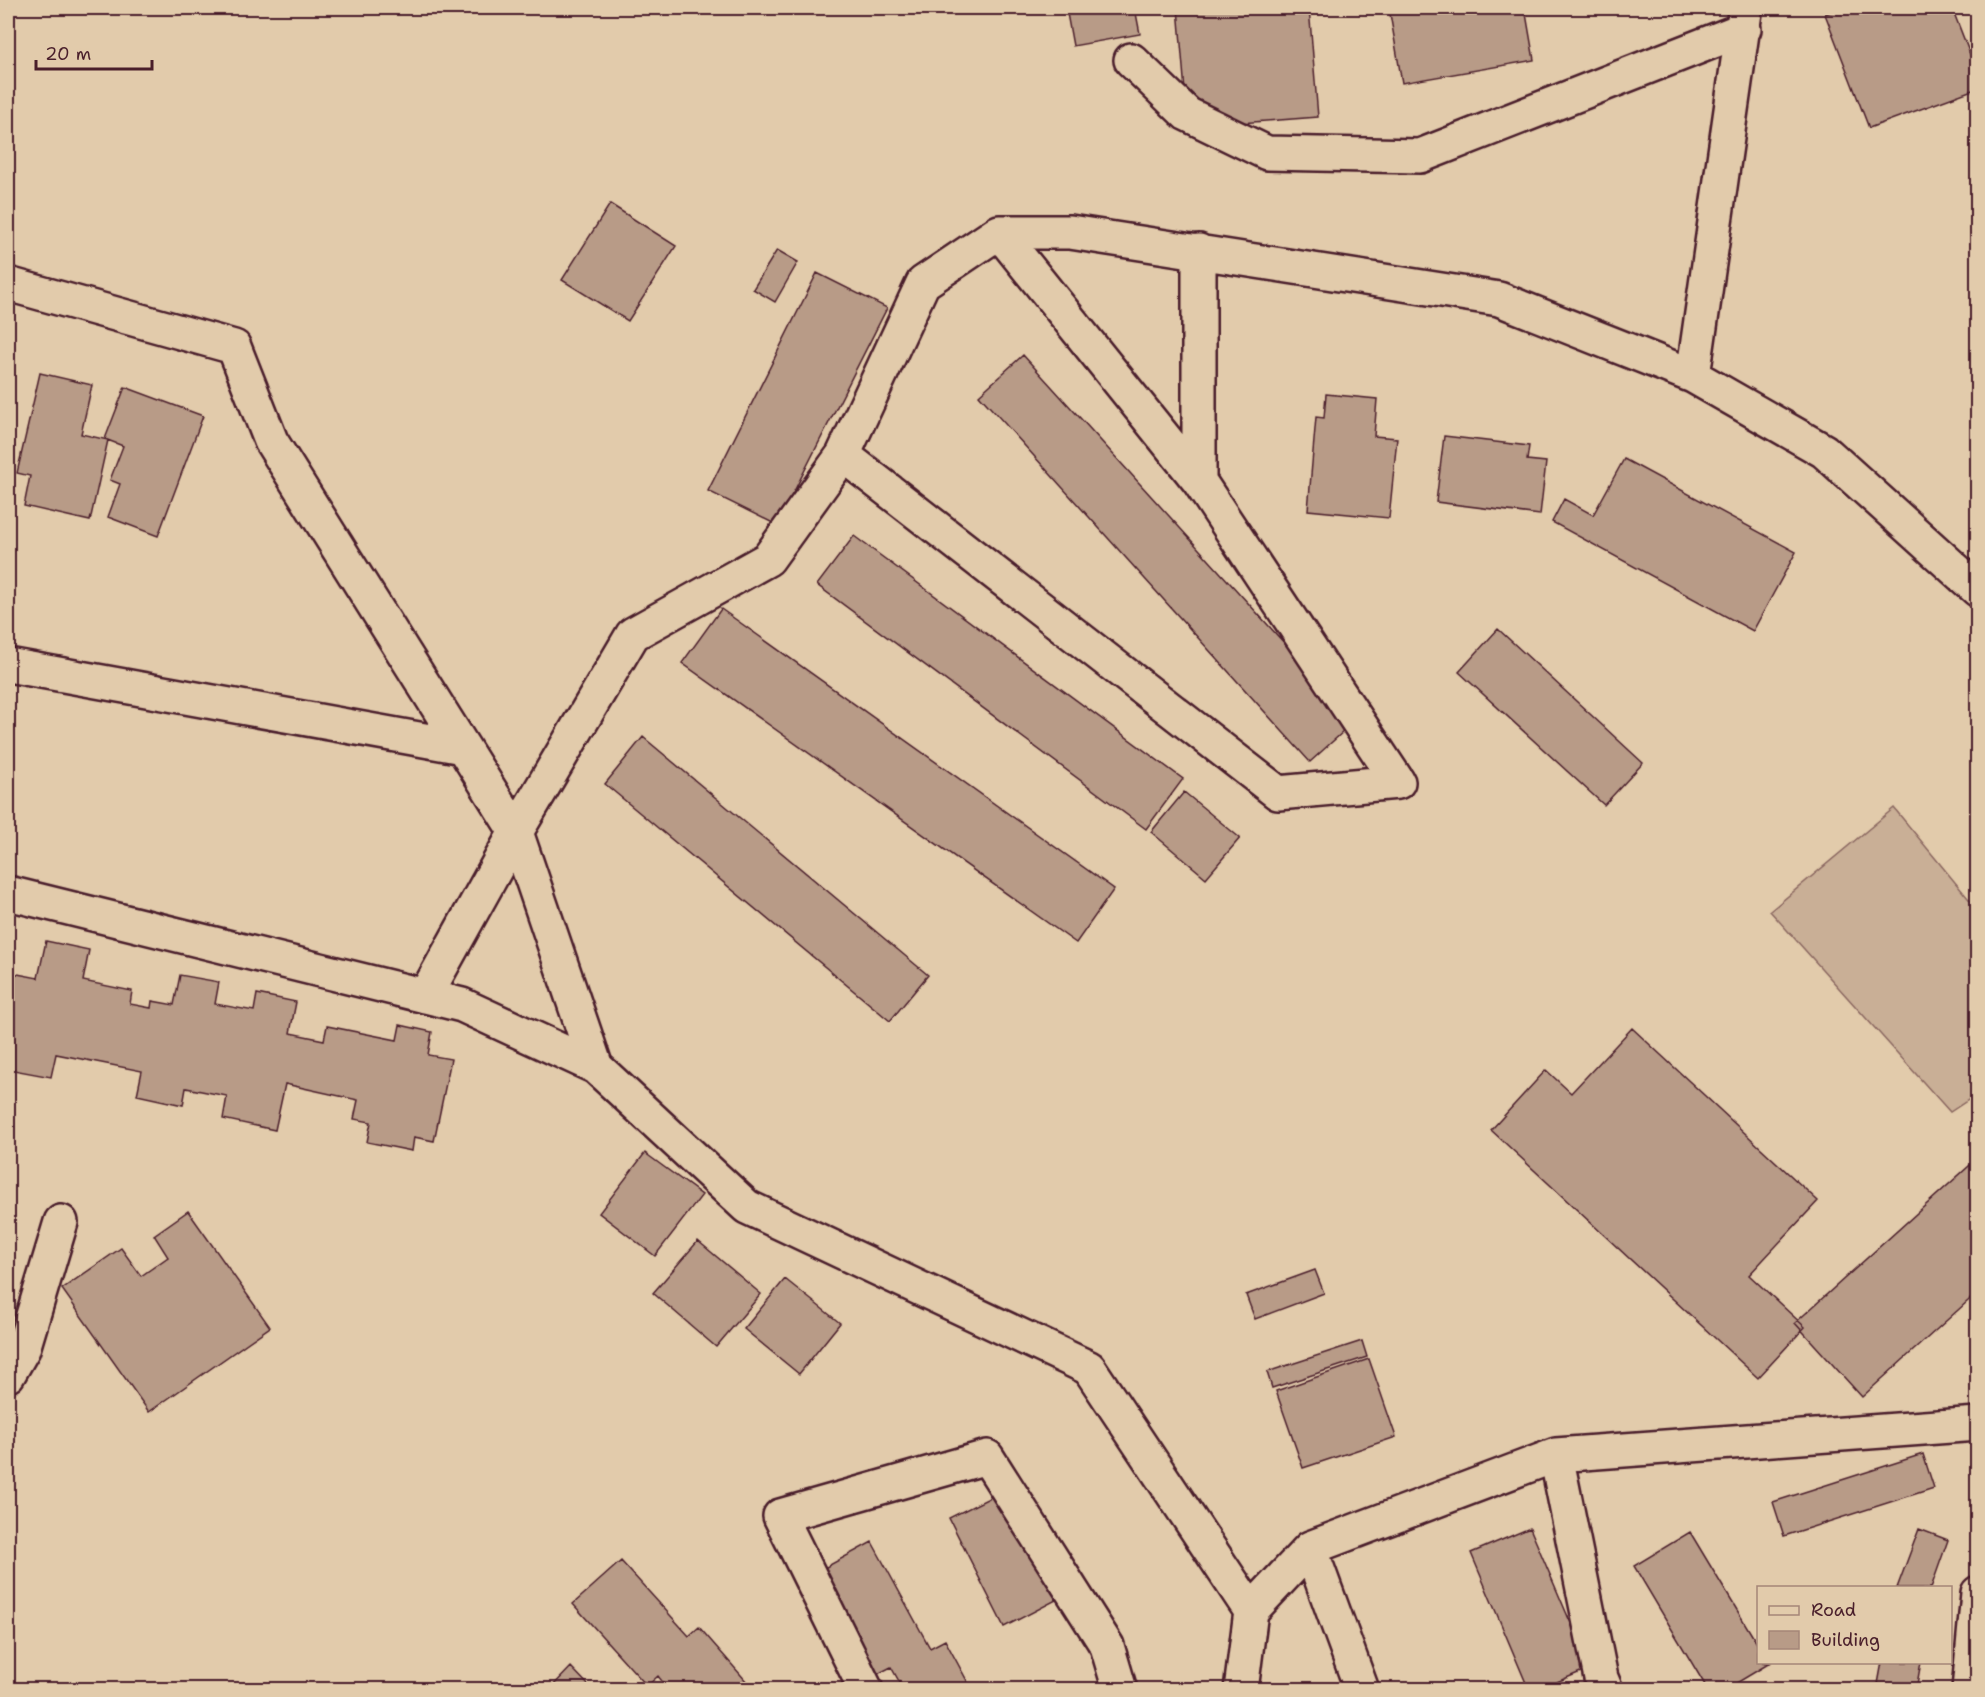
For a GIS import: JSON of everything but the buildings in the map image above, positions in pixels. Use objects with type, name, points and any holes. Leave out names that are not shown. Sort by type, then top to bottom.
[{"type":"street","points":[[1131,60],[1186,114],[1267,153],[1420,156],[1744,18]]},
{"type":"street","points":[[1693,376],[1744,18]]},
{"type":"street","points":[[425,996],[516,832],[633,634],[768,559],[843,455],[923,283],[999,232],[1070,232],[1198,250],[1499,299],[1693,376],[1824,451],[1977,590]]},
{"type":"street","points":[[843,455],[1278,792],[1398,782],[1199,481],[999,232]]},
{"type":"street","points":[[1198,250],[1199,481]]},
{"type":"street","points":[[8,284],[234,347],[271,441],[516,832],[596,1067]]},
{"type":"street","points":[[8,665],[464,747]]},
{"type":"street","points":[[8,893],[462,1005],[596,1067],[747,1207],[1089,1368],[1251,1611]]},
{"type":"street","points":[[8,1375],[23,1349],[61,1222]]},
{"type":"street","points":[[1241,1689],[1251,1611],[1310,1548],[1556,1455],[1977,1424]]},
{"type":"street","points":[[1556,1455],[1601,1678],[1606,1689]]},
{"type":"street","points":[[866,1689],[780,1516],[987,1457],[1107,1646],[1120,1689]]},
{"type":"street","points":[[1310,1548],[1362,1689]]},
{"type":"street","points":[[1969,1689],[1977,1593]]},
{"type":"shaded area","points":[[1894,808],[1977,909],[1977,1094],[1950,1112],[1770,911]]}]
